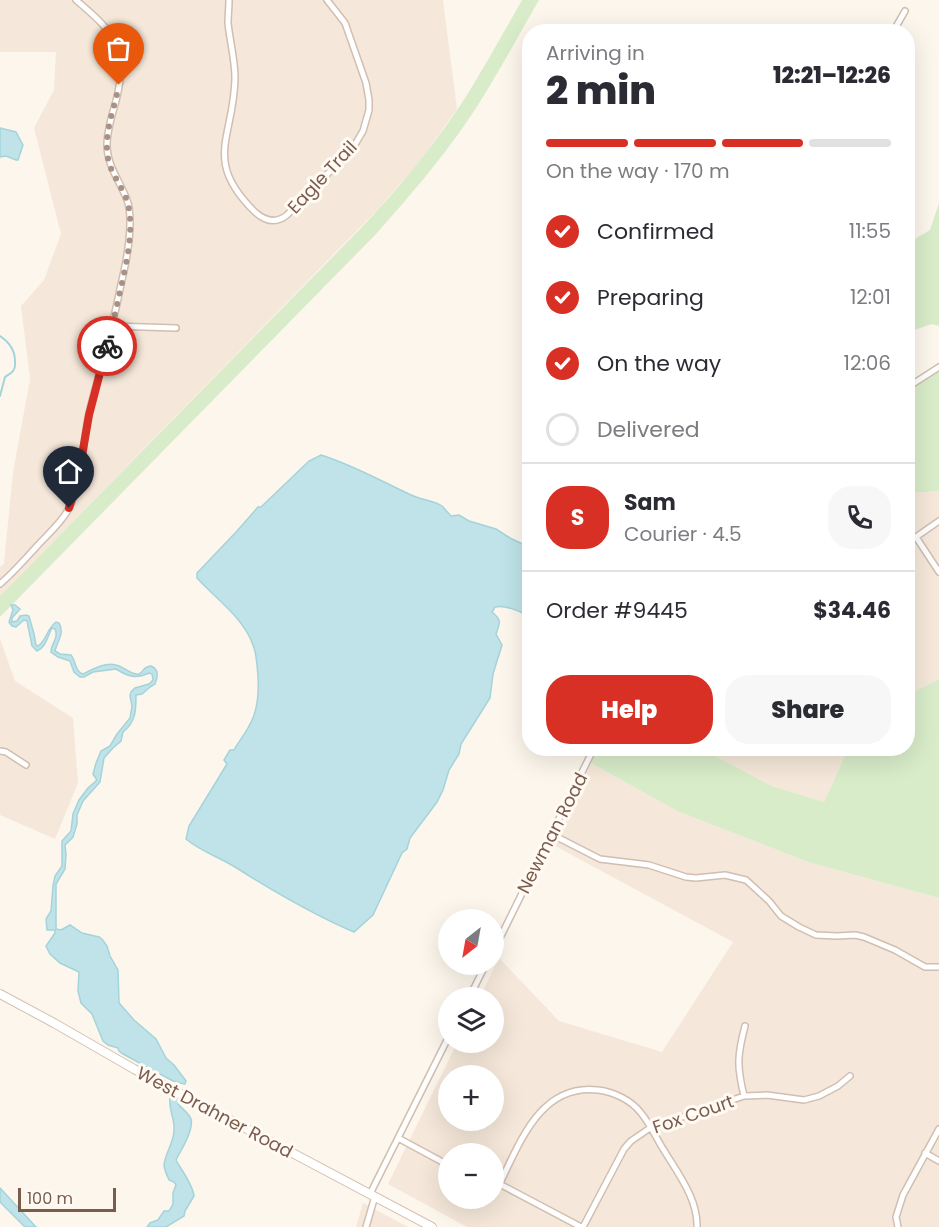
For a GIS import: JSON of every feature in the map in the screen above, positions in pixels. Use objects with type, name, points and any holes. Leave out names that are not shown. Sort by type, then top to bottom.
[{"type":"street","points":[[0,584],[55,527],[69,508],[78,479],[89,415],[127,258],[129,209],[127,198],[110,164],[107,147],[108,131],[122,72],[121,57],[116,42],[106,27],[76,0]]},
{"type":"street","name":"Eagle Trail","points":[[230,0],[228,20],[235,78],[225,141],[225,164],[231,183],[237,192],[260,217],[272,221],[288,215],[353,147],[367,121],[369,100],[366,83],[345,23],[327,0]]},
{"type":"street","points":[[898,24],[905,11]]},
{"type":"street","points":[[112,327],[176,328]]},
{"type":"street","points":[[915,382],[939,367]]},
{"type":"street","points":[[939,521],[916,537],[939,572]]},
{"type":"street","points":[[0,751],[6,752],[27,765]]},
{"type":"street","name":"Newman Road","points":[[504,930],[590,756]]},
{"type":"street","points":[[551,834],[600,859],[649,865],[686,877],[724,875],[746,879],[781,916],[816,935],[864,937],[895,950],[925,967],[939,967]]},
{"type":"street","name":"West Drahner Road","points":[[0,994],[134,1069],[432,1227]]},
{"type":"street","points":[[744,1096],[738,1060],[745,1026]]},
{"type":"street","points":[[366,1227],[372,1195],[440,1053]]},
{"type":"street","name":"Fox Court","points":[[582,1227],[624,1149],[631,1141],[650,1128],[744,1096],[767,1095],[804,1100],[819,1096],[838,1086],[850,1076]]},
{"type":"street","points":[[504,1176],[532,1121],[546,1105],[569,1092],[590,1089],[606,1091],[626,1100],[641,1113],[692,1197],[697,1227]]},
{"type":"street","points":[[898,1227],[896,1217],[903,1195],[939,1129]]},
{"type":"street","points":[[398,1138],[438,1160]]},
{"type":"street","points":[[925,1153],[939,1161]]},
{"type":"street","points":[[504,1186],[582,1227]]},
{"type":"shaded area","points":[[0,0],[443,0],[457,109],[420,161],[378,209],[0,596],[0,567],[4,564],[13,472],[30,379],[21,306],[44,280],[61,234],[34,128],[54,90],[56,52],[0,52]]},
{"type":"shaded area","points":[[939,491],[939,679],[915,691],[915,493]]},
{"type":"shaded area","points":[[0,639],[15,681],[73,718],[78,783],[55,839],[0,815]]},
{"type":"shaded area","points":[[715,756],[845,756],[824,802],[772,786]]},
{"type":"shaded area","points":[[591,763],[677,811],[808,862],[939,898],[939,1227],[467,1227],[388,1184],[438,1082],[438,1131],[504,1131],[504,1065],[446,1065],[452,1053],[504,1053],[504,987],[485,987],[491,975],[504,975],[504,963],[559,1021],[662,1052],[733,942],[555,846]]},
{"type":"shaded area","points":[[363,1203],[408,1227],[356,1227]]},
{"type":"green space","points":[[522,0],[539,0],[525,24],[522,24],[522,30],[495,78],[466,123],[445,152],[376,234],[0,617],[0,596],[361,228],[404,181],[443,130],[488,60]]},
{"type":"green space","points":[[939,203],[939,326],[932,324],[915,330],[915,239],[930,230]]},
{"type":"green space","points":[[939,370],[939,491],[915,493],[915,385]]},
{"type":"green space","points":[[939,679],[939,898],[808,862],[677,811],[591,763],[594,756],[715,756],[772,786],[824,802],[845,756],[915,756],[915,691]]},
{"type":"water","points":[[0,128],[16,132],[23,145],[18,160],[6,156],[0,157]]},
{"type":"water","points":[[321,455],[333,459],[415,497],[438,504],[451,516],[459,515],[469,521],[496,529],[522,544],[522,613],[503,607],[495,607],[492,612],[499,620],[496,634],[502,645],[493,674],[490,698],[461,744],[459,754],[449,770],[437,802],[410,838],[407,849],[402,853],[373,915],[354,932],[293,902],[186,839],[189,826],[227,764],[224,760],[230,750],[234,750],[252,720],[258,690],[256,657],[249,635],[236,617],[197,578],[197,573],[258,507],[261,507],[309,461]]},
{"type":"water","points":[[11,605],[20,609],[12,618],[12,622],[17,621],[20,616],[29,616],[38,646],[51,627],[56,622],[59,623],[61,634],[55,651],[71,655],[80,673],[83,674],[108,664],[119,666],[136,674],[151,666],[157,671],[155,684],[142,694],[136,695],[133,720],[123,732],[121,741],[104,758],[100,782],[83,801],[77,815],[73,837],[65,845],[65,869],[56,884],[56,929],[61,930],[70,925],[82,933],[102,939],[118,970],[119,1003],[156,1039],[166,1058],[186,1081],[185,1084],[180,1083],[174,1096],[190,1117],[191,1129],[176,1160],[194,1196],[184,1216],[166,1227],[147,1227],[158,1220],[164,1211],[169,1211],[173,1204],[176,1185],[169,1180],[164,1166],[174,1130],[170,1097],[178,1082],[123,1054],[118,1048],[103,1041],[92,1014],[81,1003],[78,991],[79,972],[60,963],[50,954],[46,946],[55,933],[55,930],[47,930],[46,919],[51,911],[55,876],[62,866],[62,841],[71,831],[73,814],[79,800],[97,780],[93,774],[101,751],[110,746],[130,718],[131,692],[135,688],[149,684],[153,680],[152,674],[132,676],[116,669],[93,672],[80,677],[74,672],[70,661],[51,652],[56,636],[55,629],[52,628],[45,644],[37,651],[32,646],[27,621],[24,620],[16,627],[9,622],[13,610]]},
{"type":"water","points":[[0,1188],[36,1227],[25,1227],[0,1202]]},
{"type":"waterway","points":[[0,336],[9,344],[15,357],[15,368],[5,377],[0,396]]},
{"type":"way so far","points":[[107,346],[127,258],[130,224],[127,198],[110,164],[107,147],[108,131],[119,85]]},
{"type":"route","points":[[69,508],[78,479],[89,415],[107,346]]}]
